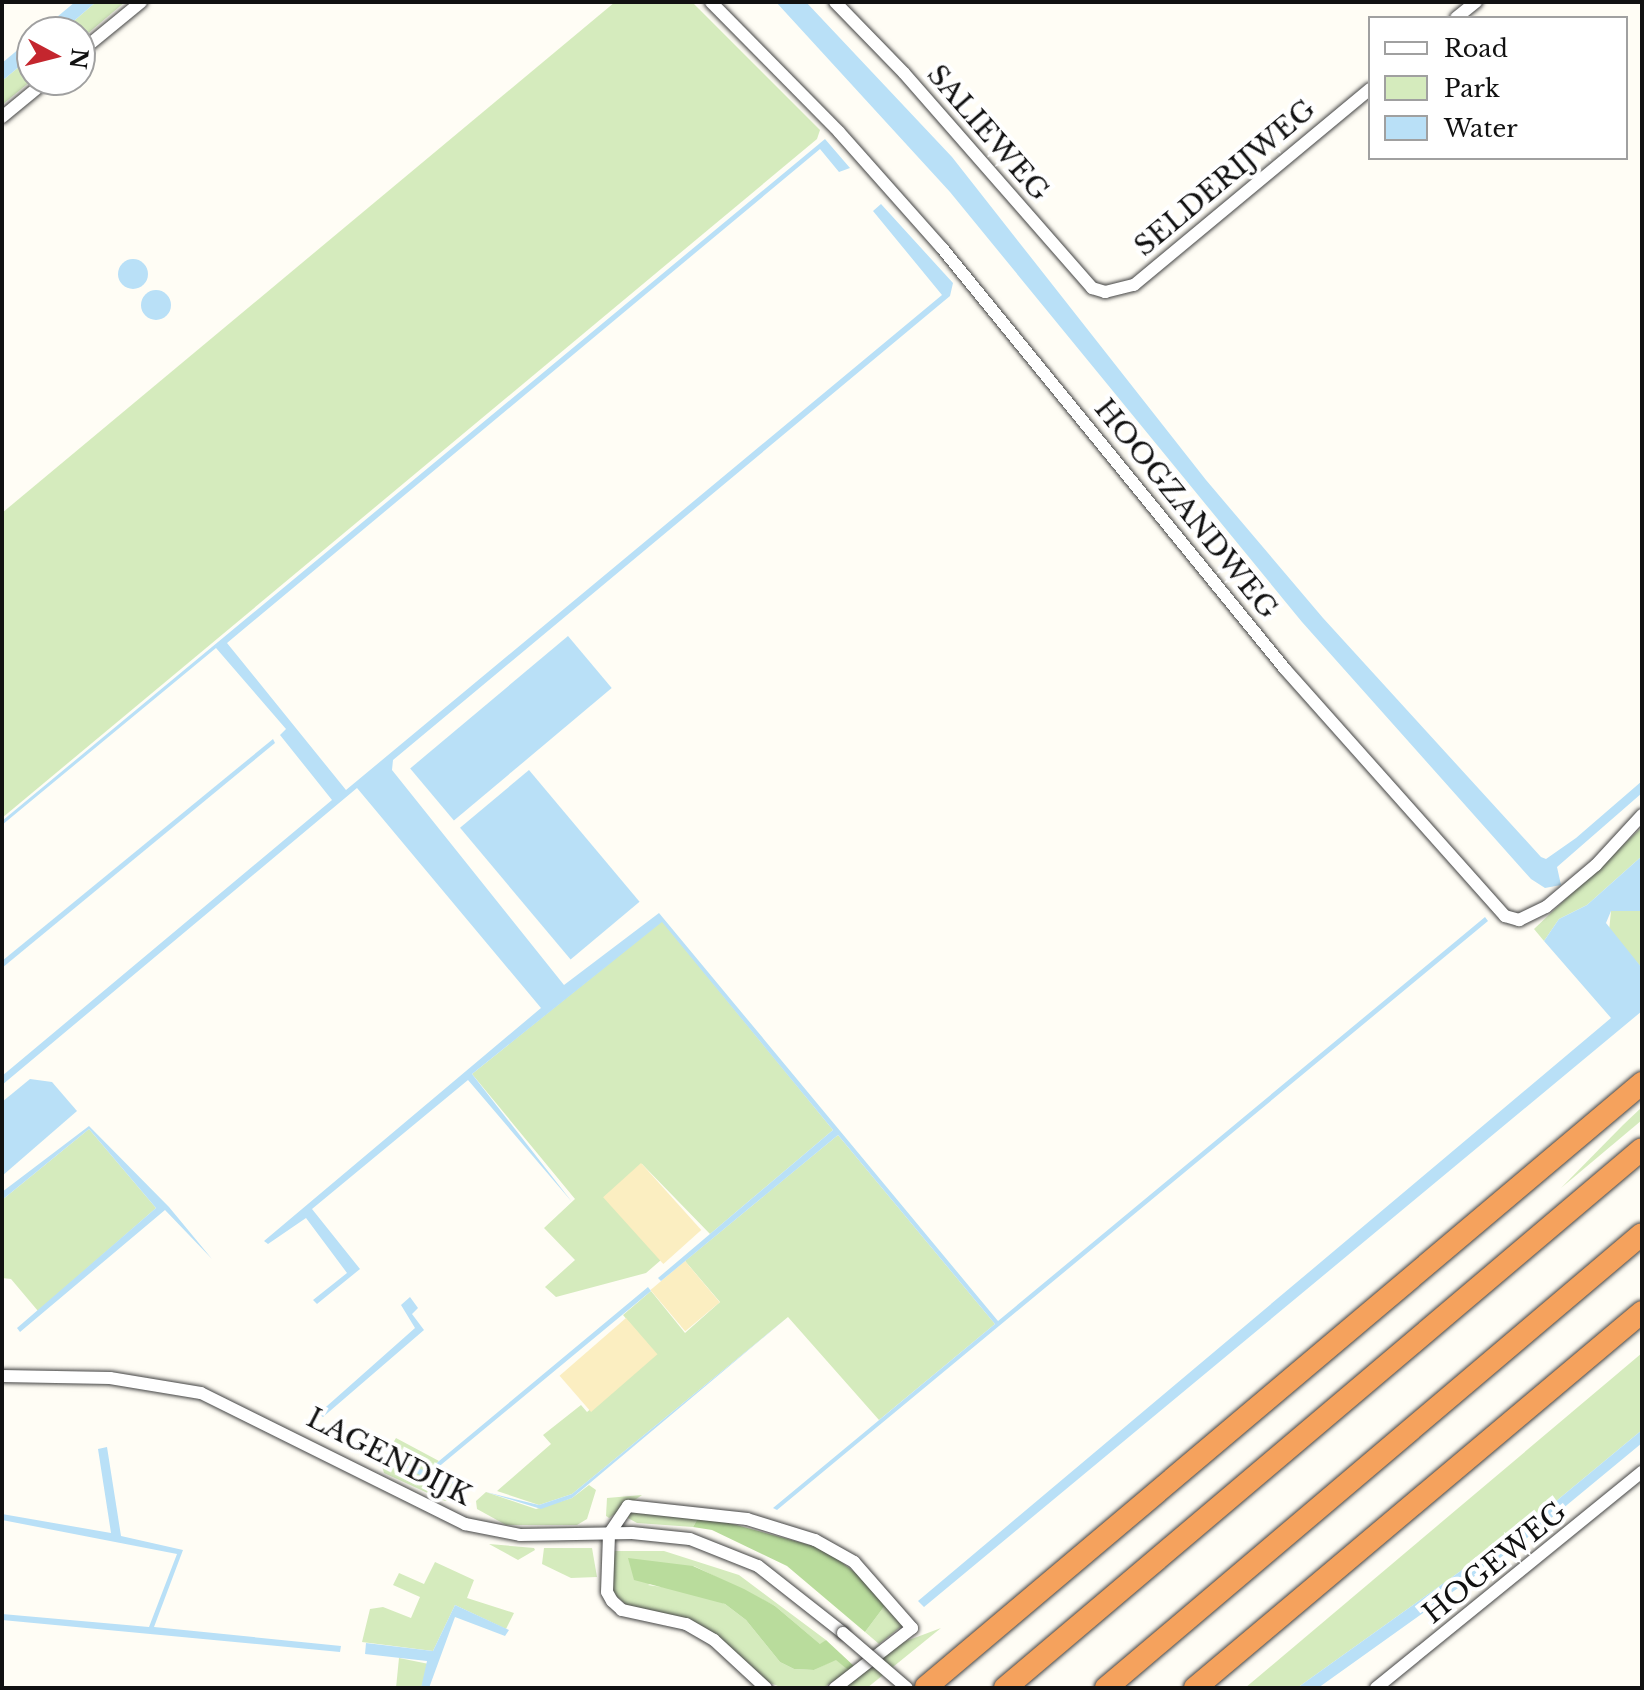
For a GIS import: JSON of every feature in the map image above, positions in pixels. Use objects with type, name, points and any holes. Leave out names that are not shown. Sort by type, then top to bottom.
[{"type":"highway","points":[[916,1687],[1642,1083]]},
{"type":"highway","points":[[1005,1688],[1642,1149]]},
{"type":"highway","points":[[1106,1688],[1642,1234]]},
{"type":"highway","points":[[1195,1688],[1642,1312]]},
{"type":"street","points":[[96,39],[141,2]]},
{"type":"street","name":"HOOGZANDWEG","points":[[711,2],[839,132],[942,248],[1285,669],[1505,916],[1519,920],[1546,907],[1596,865],[1642,815]]},
{"type":"street","name":"SALIEWEG","points":[[835,2],[904,73],[1092,288],[1105,292]]},
{"type":"street","points":[[1458,16],[1476,2]]},
{"type":"street","name":"SELDERIJWEG","points":[[1105,292],[1134,285],[1368,91]]},
{"type":"street","points":[[2,117],[28,96]]},
{"type":"street","name":"LAGENDIJK","points":[[2,1376],[110,1378],[201,1393],[465,1524],[520,1535],[651,1534],[722,1550],[791,1588],[843,1633],[916,1687]]},
{"type":"street","name":"HOGEWEG","points":[[1376,1688],[1642,1472]]},
{"type":"street","points":[[766,1688],[714,1640],[686,1624],[622,1610],[607,1592],[609,1534],[634,1504],[713,1511],[760,1523],[815,1540],[854,1562],[912,1628],[835,1688]]},
{"type":"green space","points":[[96,2],[125,2],[96,26],[96,16],[80,16]]},
{"type":"green space","points":[[615,2],[692,2],[820,130],[817,139],[2,818],[2,513]]},
{"type":"green space","points":[[16,69],[16,93],[2,105],[2,81]]},
{"type":"green space","points":[[1642,827],[1642,856],[1587,905],[1559,919],[1544,941],[1534,929]]},
{"type":"green space","points":[[1611,911],[1642,911],[1642,968],[1609,931]]},
{"type":"green space","points":[[662,921],[833,1130],[710,1234],[642,1164],[604,1197],[661,1260],[646,1273],[556,1297],[545,1287],[575,1260],[544,1228],[575,1199],[472,1074]]},
{"type":"green space","points":[[1642,1107],[1642,1120],[1561,1188],[1623,1125]]},
{"type":"green space","points":[[89,1129],[156,1208],[38,1311],[11,1279],[2,1278],[2,1200]]},
{"type":"green space","points":[[838,1135],[995,1324],[879,1420],[788,1317],[572,1494],[539,1505],[497,1491],[551,1444],[543,1435],[581,1405],[587,1412],[656,1354],[623,1315],[651,1291],[685,1333],[720,1302],[685,1261]]},
{"type":"green space","points":[[1642,1353],[1642,1430],[1543,1512],[1297,1688],[1245,1688]]},
{"type":"green space","points":[[396,1438],[439,1461],[422,1473],[438,1482],[473,1486],[458,1499],[445,1501],[384,1473],[381,1463]]},
{"type":"green space","points":[[589,1485],[596,1490],[587,1519],[577,1525],[506,1525],[477,1509],[476,1501],[486,1492],[536,1509],[572,1498]]},
{"type":"green space","points":[[642,1495],[609,1518],[606,1516],[607,1498]]},
{"type":"green space","points":[[631,1510],[700,1515],[693,1527],[637,1523],[628,1518]]},
{"type":"green space","points":[[700,1515],[824,1549],[873,1586],[886,1604],[865,1632],[787,1566],[712,1530],[693,1527]]},
{"type":"green space","points":[[489,1544],[534,1548],[535,1550],[518,1560]]},
{"type":"green space","points":[[544,1548],[592,1548],[597,1577],[571,1578],[542,1564]]},
{"type":"green space","points":[[611,1551],[664,1551],[739,1575],[826,1640],[821,1645],[775,1606],[694,1566],[648,1585],[697,1592],[725,1604],[746,1620],[780,1662],[794,1669],[814,1670],[836,1659],[848,1670],[855,1667],[823,1688],[783,1688],[765,1681],[713,1635],[632,1610],[612,1592]]},
{"type":"green space","points":[[628,1558],[693,1566],[744,1589],[775,1606],[820,1644],[826,1640],[855,1667],[848,1670],[836,1660],[814,1670],[794,1669],[780,1662],[746,1620],[725,1604],[634,1580]]},
{"type":"green space","points":[[435,1562],[474,1580],[467,1598],[514,1613],[506,1629],[455,1605],[433,1651],[362,1642],[370,1609],[383,1607],[411,1618],[420,1597],[393,1585],[399,1573],[424,1584]]},
{"type":"green space","points":[[886,1604],[903,1625],[879,1644],[865,1632]]},
{"type":"green space","points":[[941,1628],[867,1688],[841,1688],[901,1643]]},
{"type":"green space","points":[[399,1658],[429,1664],[421,1688],[396,1688]]},
{"type":"sand","points":[[641,1163],[701,1230],[663,1264],[603,1197]]},
{"type":"sand","points":[[685,1261],[720,1302],[685,1331],[651,1290]]},
{"type":"sand","points":[[626,1318],[657,1354],[591,1412],[560,1376]]},
{"type":"water","points":[[75,2],[96,2],[80,16],[58,16]]},
{"type":"water","points":[[776,2],[806,2],[952,157],[1206,480],[1323,618],[1541,857],[1546,859],[1576,838],[1642,781],[1642,793],[1557,867],[1561,885],[1545,888],[1531,879],[1302,622],[950,192]]},
{"type":"water","points":[[16,51],[16,69],[2,81],[2,63]]},
{"type":"water","points":[[825,139],[850,168],[839,172],[820,149],[227,643],[346,790],[942,295],[873,211],[881,204],[953,283],[950,296],[393,760],[392,770],[564,985],[659,913],[998,1321],[1485,917],[1488,921],[777,1510],[773,1508],[995,1324],[838,1135],[661,1281],[658,1278],[833,1130],[662,922],[472,1074],[572,1202],[468,1080],[312,1209],[360,1269],[317,1304],[313,1300],[347,1273],[306,1218],[268,1244],[264,1241],[541,1008],[357,788],[2,1085],[2,1076],[332,800],[280,735],[286,729],[216,648],[2,825],[2,821]]},
{"type":"water","points":[[133,259],[144,263],[148,274],[144,285],[133,289],[122,285],[118,274],[122,263]]},
{"type":"water","points":[[156,290],[167,294],[171,305],[167,316],[156,320],[145,316],[141,305],[145,294]]},
{"type":"water","points":[[568,636],[612,688],[454,821],[410,768]]},
{"type":"water","points":[[273,739],[275,743],[2,968],[2,961]]},
{"type":"water","points":[[529,770],[640,902],[571,960],[460,828]]},
{"type":"water","points":[[1642,856],[1642,911],[1611,911],[1606,923],[1642,968],[1642,1011],[924,1607],[918,1601],[1611,1018],[1544,941],[1559,919],[1587,905]]},
{"type":"water","points":[[30,1079],[52,1082],[77,1111],[2,1176],[2,1102]]},
{"type":"water","points":[[89,1126],[169,1207],[212,1259],[165,1210],[20,1332],[17,1328],[156,1208],[89,1129],[2,1200],[2,1192]]},
{"type":"water","points":[[648,1287],[651,1291],[430,1474],[473,1486],[432,1481],[392,1461],[427,1471]]},
{"type":"water","points":[[410,1297],[418,1308],[412,1314],[424,1330],[323,1417],[318,1414],[415,1328],[401,1305]]},
{"type":"water","points":[[788,1317],[572,1498],[541,1509],[486,1492],[539,1505],[572,1494]]},
{"type":"water","points":[[1642,1430],[1642,1443],[1521,1543],[1318,1688],[1297,1688],[1543,1512]]},
{"type":"water","points":[[107,1447],[121,1536],[183,1550],[154,1627],[341,1646],[340,1652],[2,1620],[2,1614],[149,1627],[177,1554],[2,1520],[2,1514],[111,1533],[98,1449]]},
{"type":"water","points":[[455,1605],[509,1630],[505,1636],[455,1617],[429,1688],[421,1688],[427,1661],[365,1654],[366,1643],[433,1651]]}]
